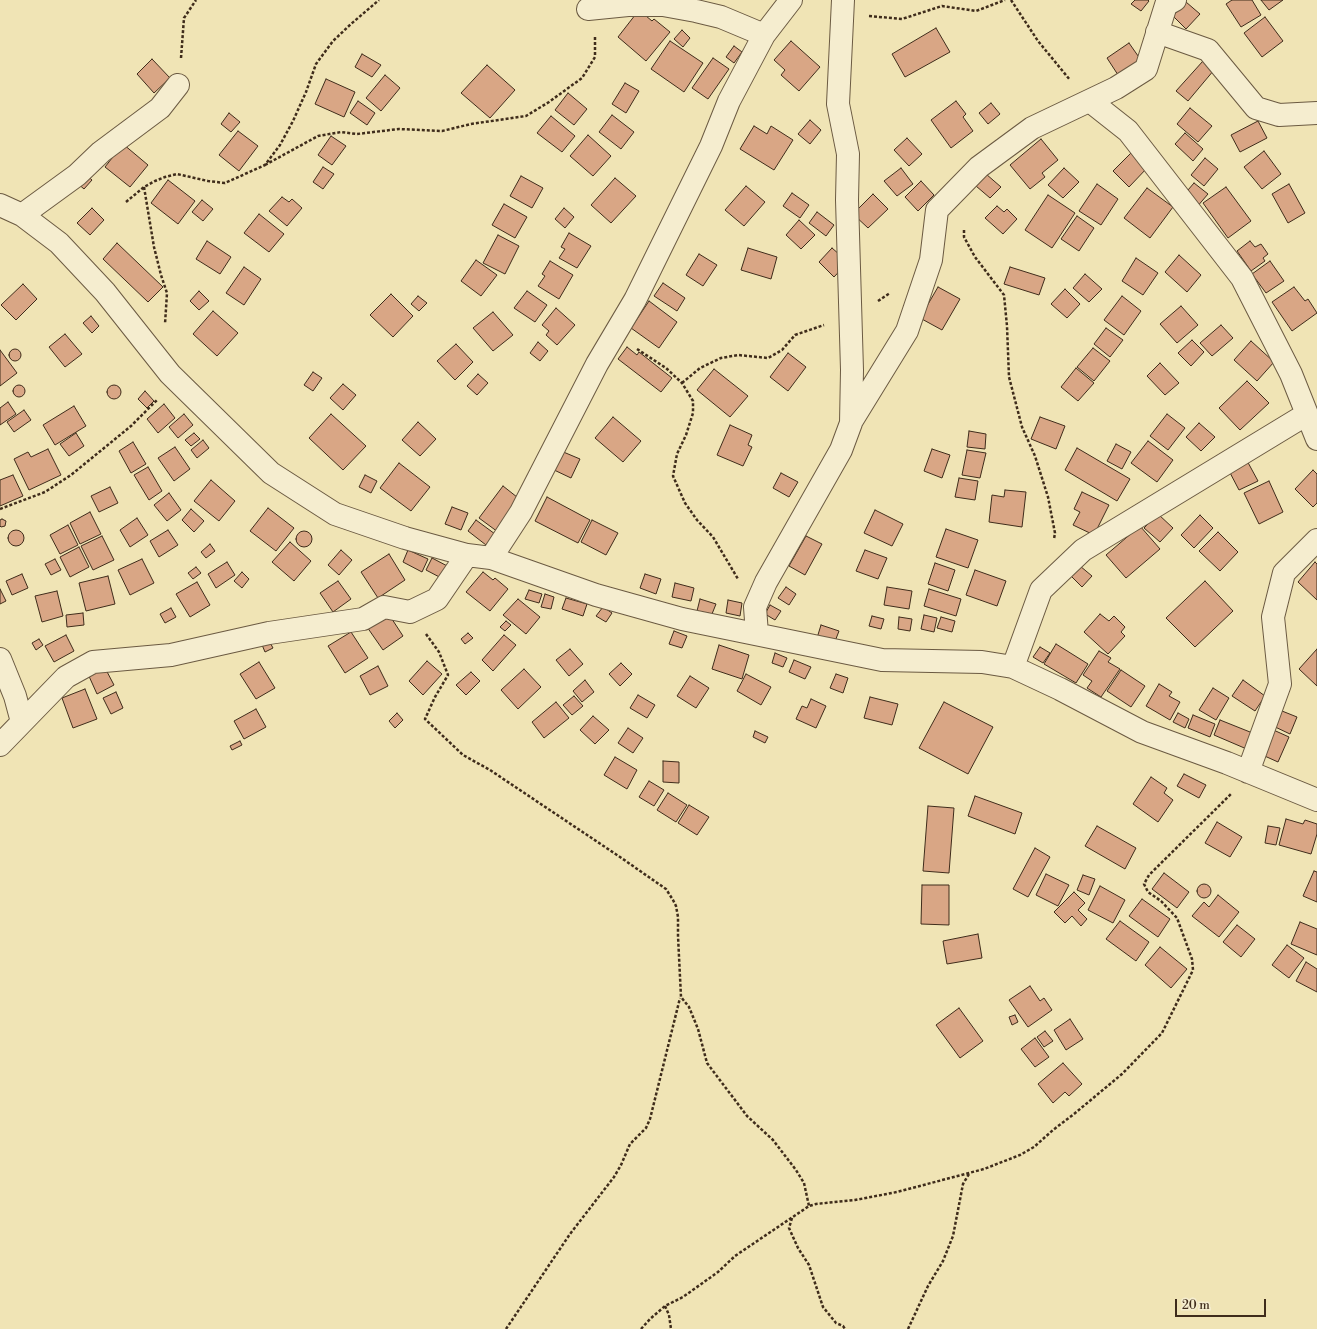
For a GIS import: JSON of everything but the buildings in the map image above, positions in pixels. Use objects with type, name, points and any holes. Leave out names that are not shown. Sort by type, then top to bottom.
[{"type":"street","points":[[490,558],[521,512],[598,364],[635,300],[711,146],[729,101],[764,35],[791,0]]},
{"type":"street","points":[[757,634],[755,607],[766,582],[841,450],[851,423],[907,331],[931,260],[937,210],[979,167],[1032,128],[1116,88],[1146,69],[1166,5],[1175,0]]},
{"type":"street","points":[[588,9],[628,5],[663,5],[696,11],[721,18],[764,35]]},
{"type":"street","points":[[843,7],[838,104],[848,154],[847,200],[852,370],[851,423]]},
{"type":"street","points":[[1157,32],[1208,50],[1256,108],[1279,115],[1317,113]]},
{"type":"street","points":[[22,215],[77,175],[101,152],[160,108],[178,85]]},
{"type":"street","points":[[1090,100],[1128,131],[1242,278],[1290,374],[1317,439]]},
{"type":"street","points":[[0,205],[22,215],[59,243],[105,292],[170,374],[271,473],[335,514],[404,538],[467,555],[490,558],[610,599],[682,619],[882,660],[982,662],[1013,668],[1060,689],[1142,732],[1317,800]]},
{"type":"street","points":[[1013,668],[1041,590],[1083,550],[1307,414]]},
{"type":"street","points":[[1248,772],[1280,684],[1273,616],[1284,573],[1317,540]]},
{"type":"street","points":[[0,745],[66,677],[93,662],[171,655],[269,633],[363,619],[384,607],[410,612],[437,599],[467,555]]},
{"type":"street","points":[[0,659],[15,696],[22,722]]},
{"type":"path","points":[[178,85],[184,18],[196,0]]},
{"type":"path","points":[[265,165],[280,145],[293,121],[306,92],[316,64],[333,41],[379,0]]},
{"type":"path","points":[[843,7],[902,19],[942,6],[976,11],[1005,0]]},
{"type":"path","points":[[1011,0],[1038,41],[1062,71],[1090,100]]},
{"type":"path","points":[[126,202],[144,187],[155,181],[177,174],[225,183],[265,165],[318,136],[341,132],[357,134],[399,129],[442,131],[471,124],[526,116],[550,102],[582,78],[596,57],[594,28],[588,9]]},
{"type":"path","points":[[144,187],[154,247],[167,293],[166,330]]},
{"type":"path","points":[[963,222],[964,237],[975,257],[1004,295],[1008,326],[1009,377],[1022,427],[1035,456],[1048,497],[1055,533],[1053,540]]},
{"type":"path","points":[[682,383],[700,368],[721,358],[738,355],[768,358],[782,350],[795,336],[850,316],[890,293]]},
{"type":"path","points":[[616,332],[651,359],[666,368],[682,383],[693,401],[693,413],[686,435],[677,454],[673,476],[685,503],[697,520],[713,537],[755,607]]},
{"type":"path","points":[[0,509],[45,492],[101,452],[131,426],[160,397],[170,374]]},
{"type":"path","points":[[410,612],[440,652],[448,675],[435,697],[425,719],[463,755],[490,770],[666,889],[676,906],[678,917],[681,997],[650,1119],[646,1128],[630,1144],[621,1166],[614,1177],[570,1234],[506,1329]]},
{"type":"path","points":[[641,1329],[665,1306],[683,1297],[718,1272],[735,1256],[809,1206],[883,1195],[984,1169],[1020,1155],[1034,1147],[1122,1074],[1162,1033],[1193,970],[1192,959],[1177,918],[1161,901],[1148,892],[1144,884],[1149,875],[1228,798],[1248,772]]},
{"type":"path","points":[[681,997],[689,1007],[698,1029],[707,1063],[747,1116],[773,1140],[789,1160],[804,1183],[809,1206]]},
{"type":"path","points":[[908,1329],[928,1286],[944,1261],[953,1236],[963,1184],[970,1173]]},
{"type":"path","points":[[792,1218],[789,1228],[798,1248],[809,1265],[823,1307],[836,1323],[843,1326],[845,1329]]},
{"type":"path","points":[[665,1306],[669,1315],[671,1329]]}]
